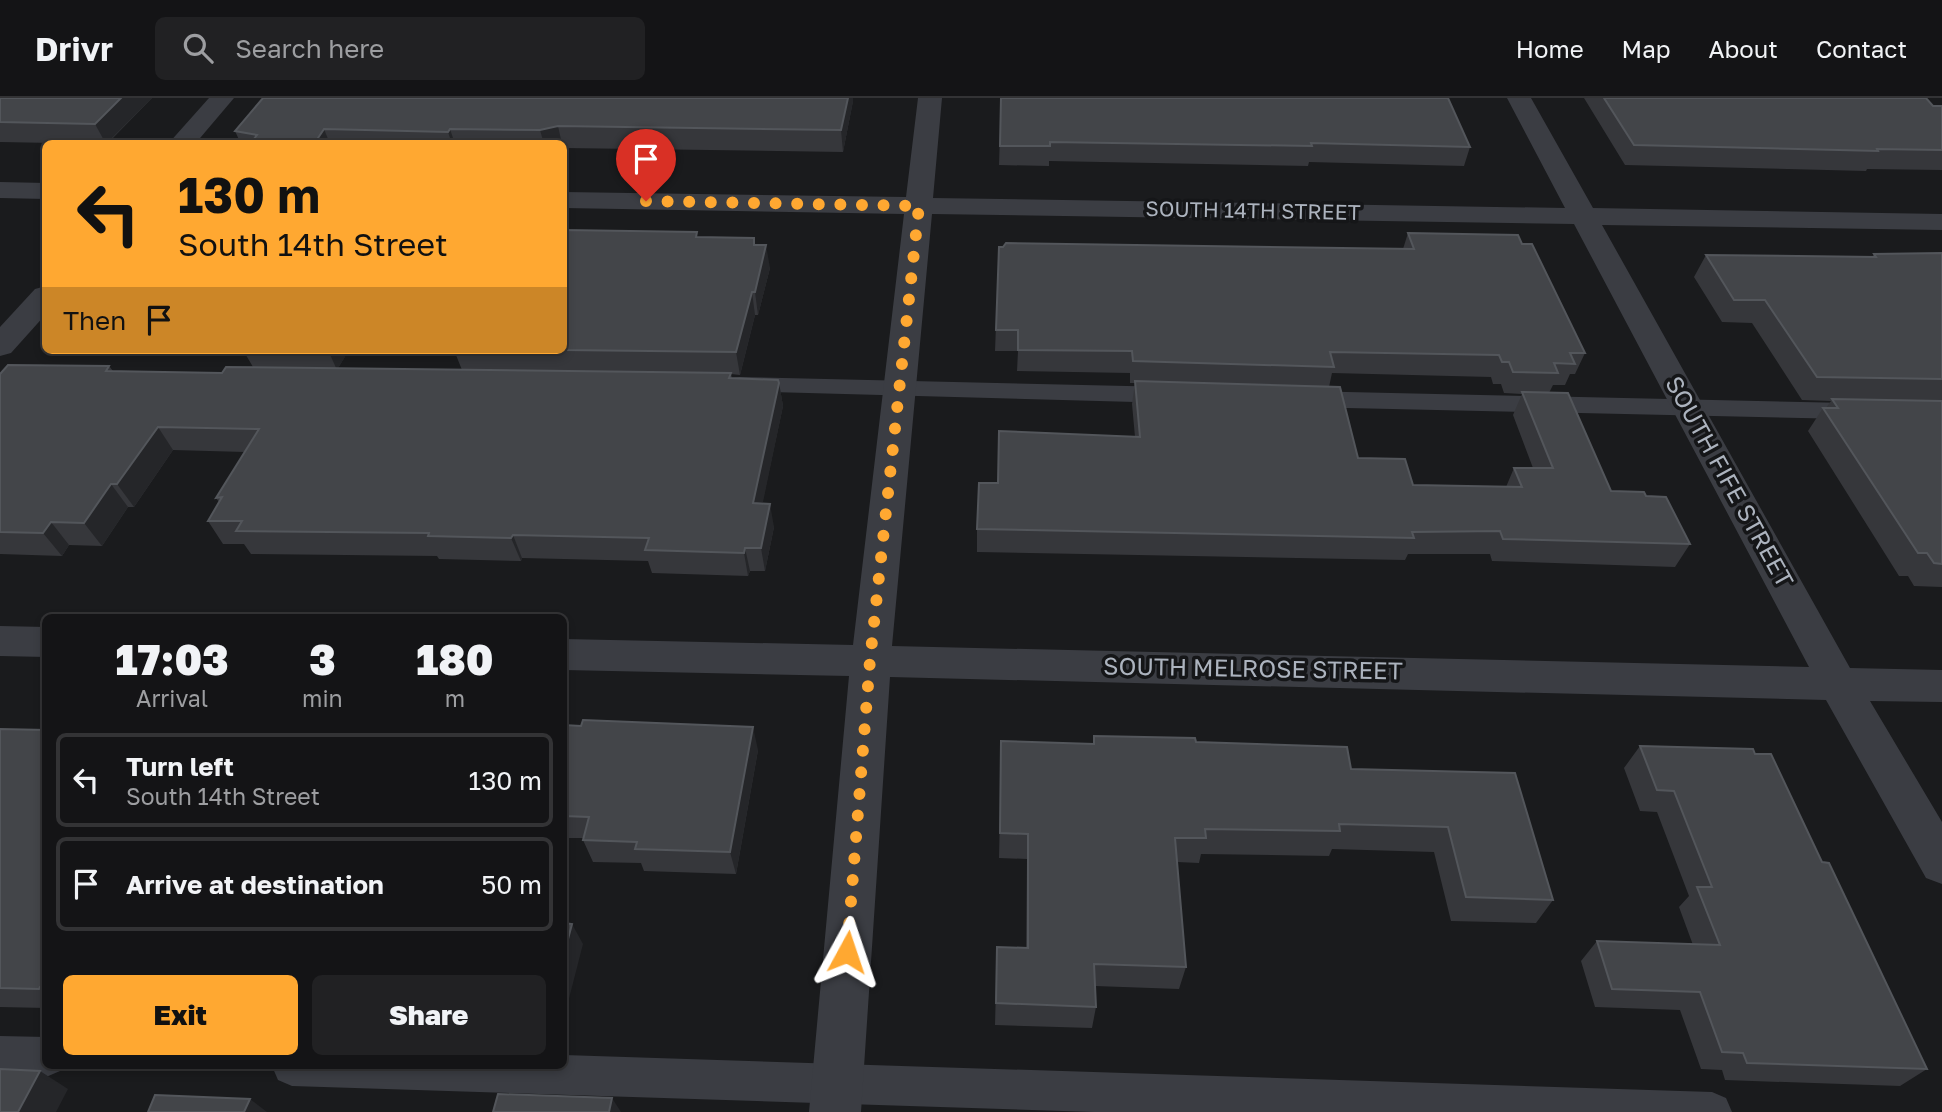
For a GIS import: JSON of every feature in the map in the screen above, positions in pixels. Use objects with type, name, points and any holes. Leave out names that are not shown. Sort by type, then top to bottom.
[{"type":"street","points":[[185,140],[222,98]]},
{"type":"street","points":[[836,1098],[870,660],[930,98]]},
{"type":"street","name":"SOUTH FIFE STREET","points":[[1519,98],[1838,683],[1942,864]]},
{"type":"street","points":[[0,190],[42,191]]},
{"type":"street","name":"SOUTH 14TH STREET","points":[[567,200],[1942,222]]},
{"type":"street","points":[[0,346],[42,299]]},
{"type":"street","points":[[0,641],[42,642]]},
{"type":"street","name":"SOUTH MELROSE STREET","points":[[567,654],[1942,686]]},
{"type":"lane","points":[[720,385],[900,387],[1191,396]]},
{"type":"lane","points":[[1273,398],[1689,410],[1942,412]]},
{"type":"lane","points":[[0,1056],[42,1057]]},
{"type":"lane","points":[[343,1069],[836,1098],[1712,1112]]},
{"type":"building","points":[[0,98],[121,98],[95,124],[0,122]]},
{"type":"building","points":[[263,98],[848,98],[841,130],[558,126],[540,130],[450,129],[448,132],[324,129],[317,140],[253,140],[257,135],[235,131]]},
{"type":"building","points":[[1001,98],[1448,98],[1470,147],[1311,143],[1312,146],[1050,142],[1050,146],[1000,146]]},
{"type":"building","points":[[1604,98],[1926,98],[1933,106],[1942,106],[1942,150],[1634,145]]},
{"type":"building","points":[[567,230],[697,232],[696,237],[754,238],[754,245],[766,245],[736,352],[567,350]]},
{"type":"building","points":[[1408,233],[1518,235],[1522,244],[1532,244],[1585,353],[1570,353],[1575,364],[1554,363],[1558,373],[1513,372],[1509,362],[1502,362],[1499,355],[1330,352],[1334,367],[1133,361],[1132,351],[1018,350],[1018,330],[996,330],[999,247],[1006,243],[1414,249]]},
{"type":"building","points":[[1942,253],[1942,379],[1817,377],[1765,300],[1734,300],[1706,255],[1876,257],[1874,254]]},
{"type":"building","points":[[8,365],[109,366],[106,371],[222,373],[226,367],[731,373],[729,378],[778,380],[753,503],[770,504],[761,548],[745,548],[744,553],[645,550],[649,538],[513,535],[511,538],[428,536],[429,533],[236,531],[242,521],[208,521],[222,497],[216,498],[259,429],[158,427],[117,484],[111,484],[84,523],[51,522],[43,533],[0,532],[0,374]]},
{"type":"building","points":[[1135,381],[1340,387],[1358,458],[1405,459],[1413,485],[1522,487],[1514,468],[1553,468],[1522,392],[1568,393],[1611,491],[1644,492],[1646,496],[1666,497],[1690,544],[1503,539],[1500,531],[1412,532],[1414,538],[977,529],[979,483],[998,483],[999,431],[1140,437]]},
{"type":"building","points":[[1832,399],[1942,401],[1942,564],[1934,563],[1927,553],[1918,553],[1823,408],[1838,408]]},
{"type":"building","points":[[583,720],[753,727],[730,852],[635,849],[637,842],[583,840],[589,817],[567,816],[567,725],[581,726]]},
{"type":"building","points":[[0,729],[42,730],[42,987],[0,988]]},
{"type":"building","points":[[1094,736],[1195,738],[1196,742],[1347,747],[1351,769],[1515,773],[1553,900],[1466,897],[1448,827],[1339,824],[1340,831],[1205,829],[1206,838],[1175,838],[1186,967],[1094,964],[1096,1007],[996,1003],[997,947],[1028,948],[1028,834],[1000,833],[1001,741],[1094,744]]},
{"type":"building","points":[[1640,746],[1753,749],[1755,754],[1771,754],[1822,862],[1829,863],[1927,1069],[1747,1063],[1743,1053],[1722,1052],[1700,992],[1612,989],[1597,941],[1720,945],[1697,887],[1712,887],[1674,791],[1657,790]]},
{"type":"building","points":[[567,923],[572,924],[567,943]]},
{"type":"building","points":[[0,1069],[40,1071],[18,1112],[0,1112]]},
{"type":"building","points":[[498,1094],[612,1098],[609,1112],[493,1112]]},
{"type":"building","points":[[155,1095],[250,1099],[244,1112],[148,1112]]},
{"type":"route","points":[[646,201],[919,206],[870,660],[847,952]]}]
